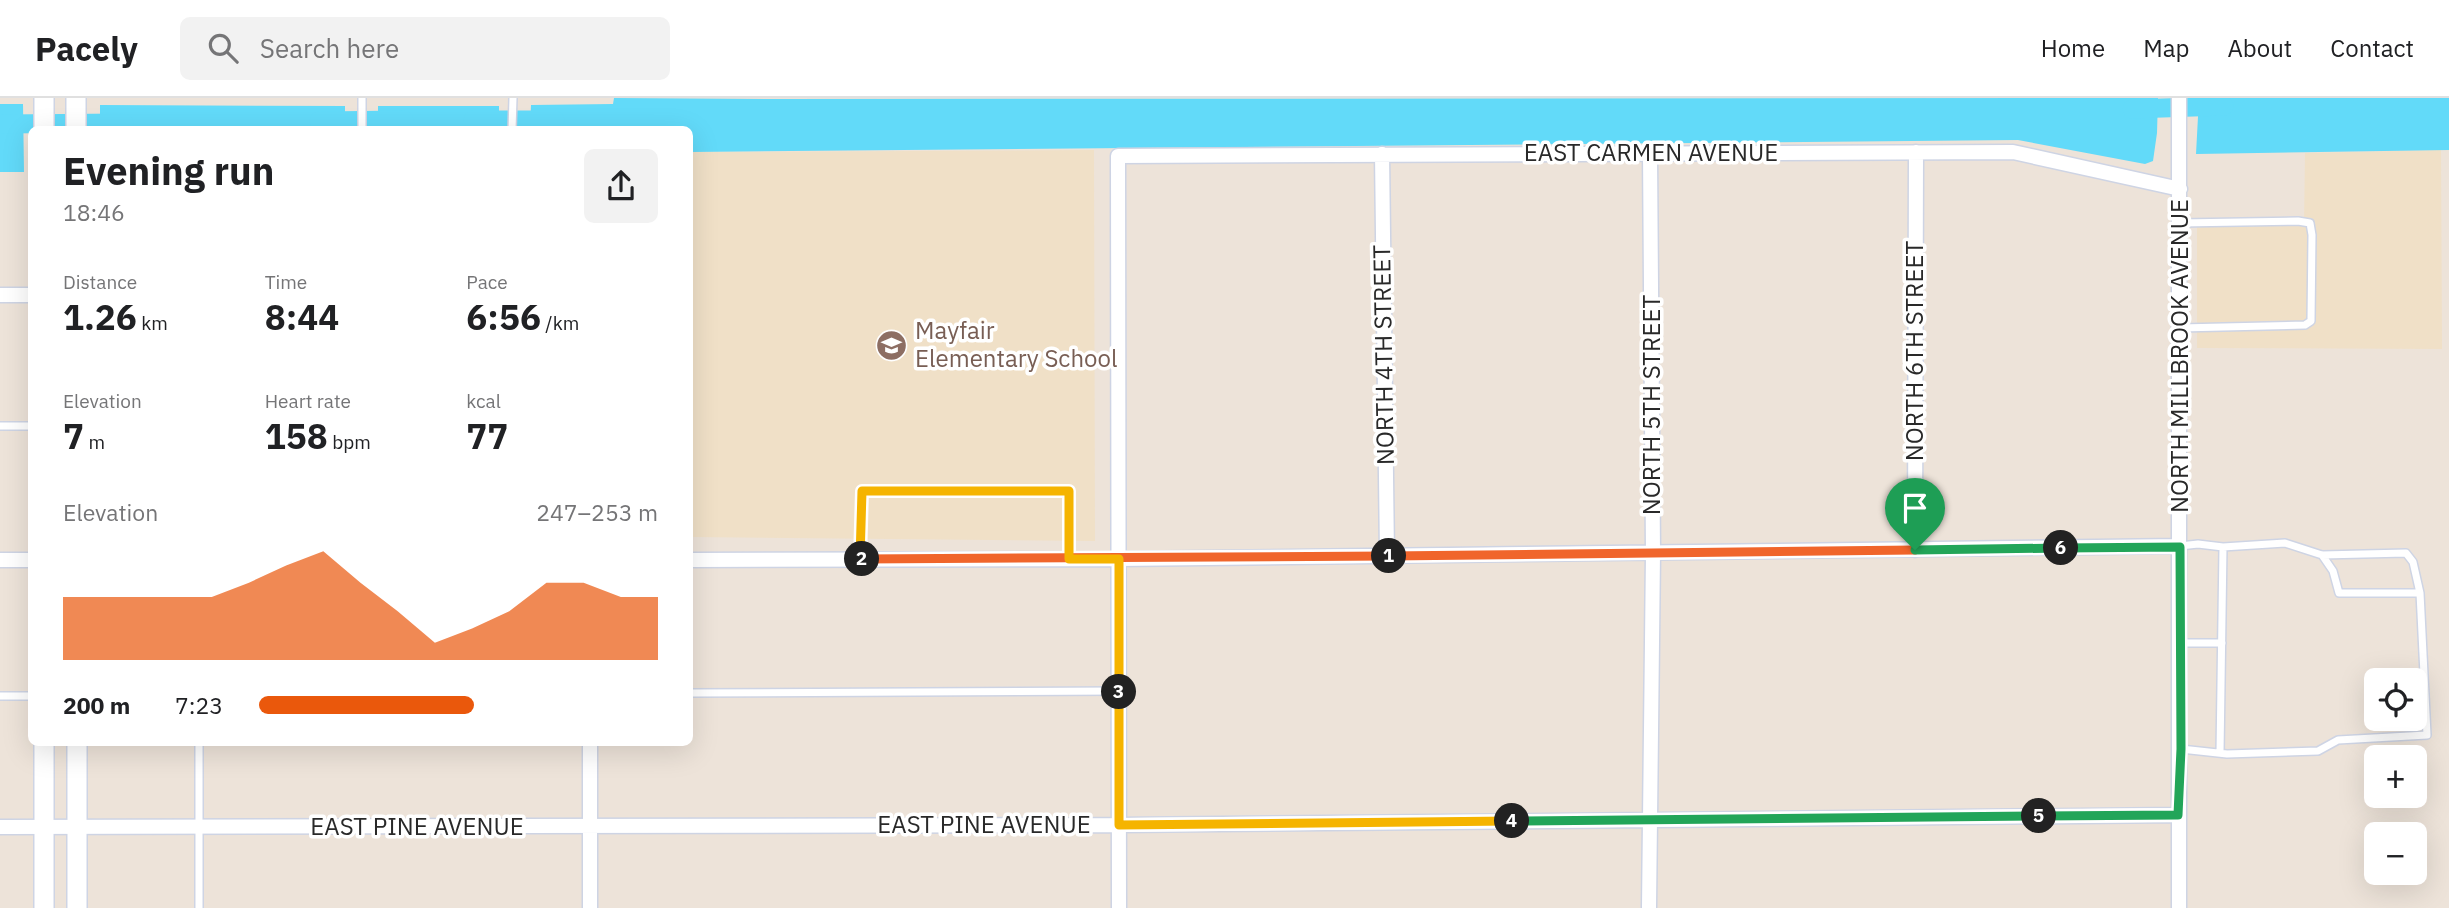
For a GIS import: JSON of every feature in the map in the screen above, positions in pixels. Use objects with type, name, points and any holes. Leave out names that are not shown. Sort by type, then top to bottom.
[{"type":"main road","points":[[44,100],[44,126]]},
{"type":"main road","points":[[76,101],[76,126]]},
{"type":"main road","points":[[44,746],[44,908]]},
{"type":"main road","points":[[77,746],[77,908]]},
{"type":"street","name":"NORTH MILLBROOK AVENUE","points":[[2179,98],[2179,908]]},
{"type":"street","name":"NORTH 6TH STREET","points":[[1915,550],[1916,152]]},
{"type":"street","name":"EAST CARMEN AVENUE","points":[[1119,559],[1118,156],[2013,152],[2180,189]]},
{"type":"street","name":"NORTH 5TH STREET","points":[[1649,908],[1653,553],[1650,153]]},
{"type":"street","name":"NORTH 4TH STREET","points":[[1382,155],[1387,556]]},
{"type":"street","points":[[0,295],[28,295]]},
{"type":"street","points":[[693,559],[1119,559],[2180,547]]},
{"type":"street","points":[[1119,559],[1119,908]]},
{"type":"street","points":[[0,560],[28,560]]},
{"type":"street","points":[[590,746],[590,908]]},
{"type":"street","name":"EAST PINE AVENUE","points":[[0,827],[1119,825],[2178,815]]},
{"type":"lane","points":[[512,126],[513,101]]},
{"type":"lane","points":[[362,102],[362,126]]},
{"type":"lane","points":[[2180,223],[2298,221],[2310,223],[2312,234],[2311,321],[2305,325],[2180,328]]},
{"type":"lane","points":[[0,426],[28,426]]},
{"type":"lane","points":[[860,559],[862,491],[1069,491],[1069,559]]},
{"type":"lane","points":[[2180,547],[2198,544],[2223,547],[2286,543],[2322,555],[2406,554],[2413,562],[2420,593],[2427,735],[2338,740],[2318,751],[2220,753],[2181,749]]},
{"type":"lane","points":[[2220,753],[2223,547]]},
{"type":"lane","points":[[2322,555],[2333,571],[2339,593],[2420,593]]},
{"type":"lane","points":[[2181,643],[2222,643]]},
{"type":"lane","points":[[693,692],[1119,691]]},
{"type":"lane","points":[[0,696],[28,696]]},
{"type":"lane","points":[[199,746],[199,908]]},
{"type":"shaded area","name":"Mayfair Elementary School","points":[[1094,150],[1095,541],[693,537],[693,152]]},
{"type":"shaded area","points":[[2441,150],[2442,349],[2197,348],[2197,225],[2304,225],[2305,153]]},
{"type":"water","points":[[614,98],[2158,98],[2153,161],[2145,164],[2018,140],[693,152],[693,126],[530,126],[531,105],[613,104]]},
{"type":"water","points":[[2199,98],[2449,98],[2449,150],[2196,154]]},
{"type":"water","points":[[0,104],[23,104],[24,172],[0,172]]},
{"type":"water","points":[[100,105],[345,106],[345,126],[100,126]]},
{"type":"water","points":[[378,106],[499,106],[499,126],[378,126]]},
{"type":"waterway","points":[[2132,109],[2224,106]]},
{"type":"waterway","points":[[319,121],[404,120]]},
{"type":"waterway","points":[[473,120],[555,120]]},
{"type":"waterway","points":[[0,124],[124,123]]},
{"type":"place","name":"Mayfair Elementary School","points":[[892,345]]},
{"type":"route","points":[[1915,550],[1119,559],[1069,559],[860,559],[860,530],[862,491],[1069,491],[1069,559],[1119,559],[1119,825],[2178,815],[2181,749],[2180,547],[1915,550]]}]
